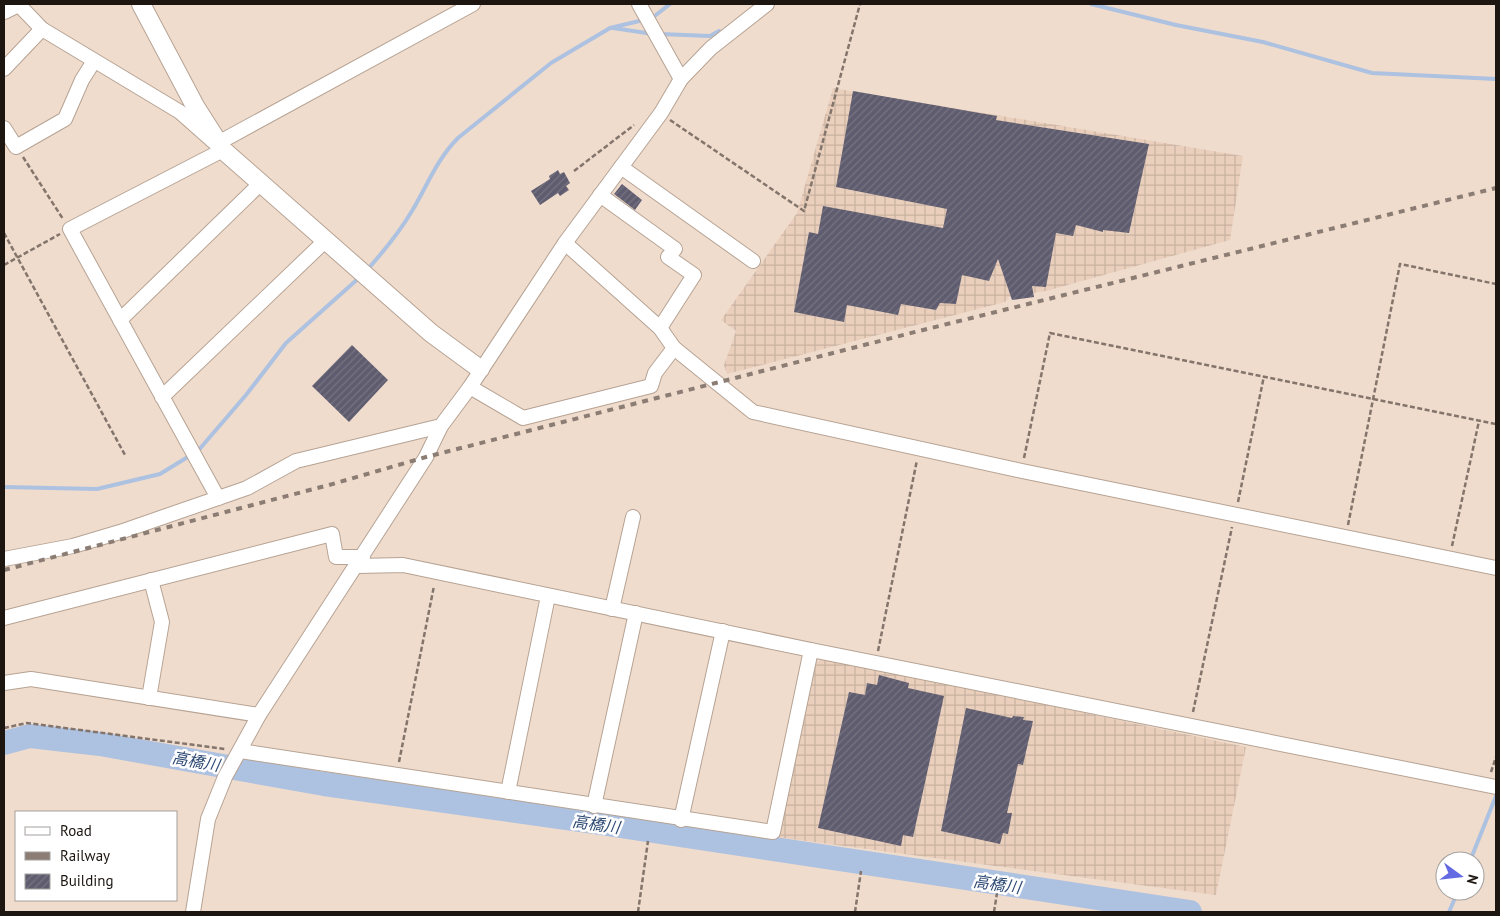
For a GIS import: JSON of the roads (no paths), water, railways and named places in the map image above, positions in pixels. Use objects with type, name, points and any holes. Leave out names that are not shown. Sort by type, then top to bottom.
[{"type":"street","points":[[4,10],[17,4],[42,30],[180,112],[431,333],[480,370]]},
{"type":"street","points":[[141,4],[195,106],[220,147]]},
{"type":"street","points":[[218,498],[70,229],[220,147],[473,4]]},
{"type":"street","points":[[194,912],[208,819],[224,777],[259,715],[426,458],[441,426],[470,387],[565,243],[661,113],[681,79],[712,48],[767,4]]},
{"type":"street","points":[[642,8],[681,79]]},
{"type":"street","points":[[4,69],[42,30]]},
{"type":"street","points":[[4,128],[16,147],[65,119],[82,80],[94,61]]},
{"type":"street","points":[[621,167],[753,261]]},
{"type":"street","points":[[120,320],[260,184]]},
{"type":"street","points":[[600,195],[675,250],[668,257],[694,275],[660,328]]},
{"type":"street","points":[[162,397],[325,241]]},
{"type":"street","points":[[565,243],[660,328],[674,348],[753,412],[1022,471],[1236,513],[1496,568]]},
{"type":"street","points":[[470,387],[523,418],[651,386],[655,373],[674,348]]},
{"type":"street","points":[[4,559],[74,546],[120,532],[247,488],[296,461],[441,426]]},
{"type":"street","points":[[612,609],[633,517]]},
{"type":"street","points":[[4,618],[332,534],[336,557],[360,562],[403,565],[811,650],[1495,787]]},
{"type":"street","points":[[149,698],[162,622],[151,580]]},
{"type":"street","points":[[508,792],[548,596]]},
{"type":"street","points":[[594,806],[636,613]]},
{"type":"street","points":[[682,820],[723,631]]},
{"type":"street","points":[[238,754],[396,775],[682,820],[773,832],[811,650]]},
{"type":"street","points":[[4,683],[31,679],[259,715]]},
{"type":"waterway","points":[[367,270],[402,227],[438,164],[458,138],[551,63],[610,28],[652,18],[670,4]]},
{"type":"waterway","points":[[1091,4],[1176,25],[1263,42],[1372,73],[1496,79]]},
{"type":"waterway","points":[[613,28],[653,34]]},
{"type":"waterway","points":[[660,34],[710,36],[719,31]]},
{"type":"waterway","points":[[197,452],[246,395],[286,343],[360,277]]},
{"type":"waterway","points":[[4,487],[97,489],[160,474],[191,455]]},
{"type":"waterway","name":"高橋川","points":[[4,743],[30,736],[100,744],[324,784],[595,822],[1190,912]]},
{"type":"waterway","points":[[1474,851],[1496,796]]},
{"type":"waterway","points":[[1449,912],[1454,901]]},
{"type":"railway","points":[[4,570],[329,485],[426,457],[919,331],[1496,188]]}]
